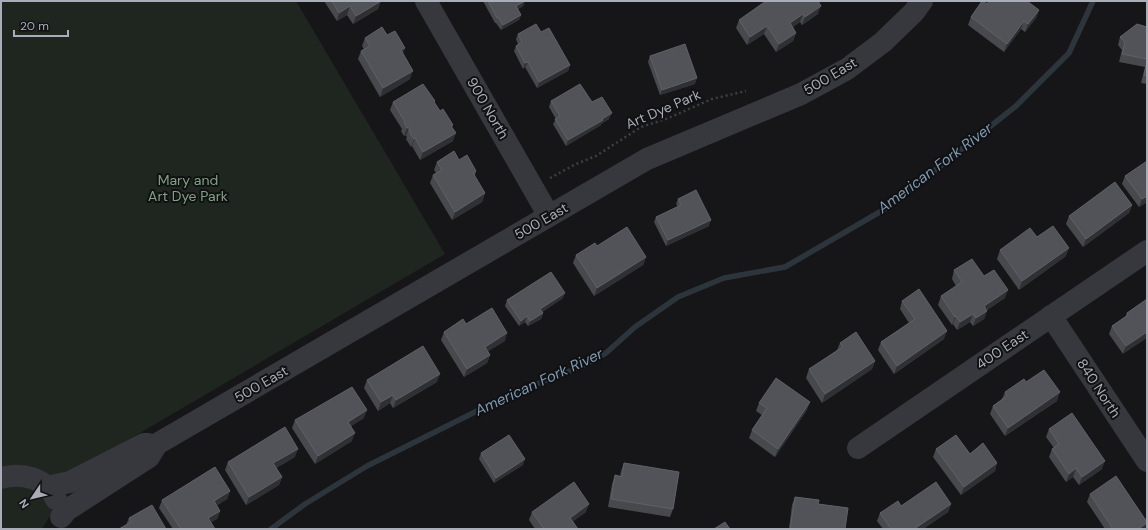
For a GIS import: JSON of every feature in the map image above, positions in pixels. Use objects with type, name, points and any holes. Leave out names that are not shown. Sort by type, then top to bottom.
[{"type":"street","name":"900 North","points":[[426,1],[549,216]]},
{"type":"street","name":"500 East","points":[[60,523],[67,510],[149,457],[158,444],[646,159],[801,94],[847,69],[883,42],[914,12],[922,1]]},
{"type":"street","name":"400 East","points":[[858,448],[1147,251]]},
{"type":"street","name":"840 North","points":[[1051,316],[1147,461]]},
{"type":"street","name":"500 East","points":[[47,487],[70,482],[144,444],[158,444]]},
{"type":"street","points":[[1,478],[14,475],[26,476],[37,480],[47,487],[59,506],[60,523]]},
{"type":"path","name":"Art Dye Park","points":[[550,178],[576,164],[596,156],[641,127],[666,119],[712,99],[746,91]]},
{"type":"green space","name":"Mary and Art Dye Park","points":[[1,1],[296,1],[445,254],[77,470],[42,529],[1,529]]},
{"type":"building","points":[[332,1],[381,1],[356,16],[350,6],[339,13]]},
{"type":"building","points":[[488,1],[525,1],[516,6],[521,15],[503,25],[498,17],[497,18]]},
{"type":"building","points":[[766,1],[818,1],[821,6],[805,17],[803,14],[790,23],[796,33],[779,44],[767,26],[750,37],[739,20]]},
{"type":"building","points":[[982,1],[987,4],[989,1],[1027,1],[1039,10],[1028,24],[1024,21],[1007,44],[971,17]]},
{"type":"building","points":[[536,24],[541,32],[549,28],[570,65],[539,82],[528,62],[525,63],[516,46],[522,42],[518,34]]},
{"type":"building","points":[[1137,24],[1147,27],[1147,59],[1122,54],[1125,42],[1120,37]]},
{"type":"building","points":[[382,27],[387,35],[395,31],[405,48],[401,50],[413,71],[383,88],[361,51],[370,46],[365,38]]},
{"type":"building","points":[[685,44],[697,78],[662,90],[650,56]]},
{"type":"building","points":[[1147,62],[1147,76],[1144,75]]},
{"type":"building","points":[[423,84],[440,111],[443,109],[456,133],[423,152],[409,131],[409,128],[407,128],[393,102]]},
{"type":"building","points":[[580,84],[592,102],[602,97],[612,113],[602,119],[603,120],[568,140],[555,119],[560,116],[551,101]]},
{"type":"building","points":[[454,151],[459,160],[467,155],[476,171],[473,173],[485,193],[455,212],[433,175],[442,170],[437,162]]},
{"type":"building","points":[[1147,161],[1147,196],[1142,199],[1125,176]]},
{"type":"building","points":[[1115,182],[1132,205],[1086,239],[1069,216]]},
{"type":"building","points":[[696,190],[711,220],[668,240],[656,217],[681,205],[678,199]]},
{"type":"building","points":[[1053,226],[1069,248],[1022,281],[1000,250],[1030,228],[1037,237]]},
{"type":"building","points":[[627,227],[646,257],[597,288],[576,255],[595,243],[597,246]]},
{"type":"building","points":[[972,259],[984,276],[994,270],[1008,290],[984,306],[987,311],[976,318],[973,314],[960,322],[941,296],[962,282],[954,270]]},
{"type":"building","points":[[551,272],[565,293],[540,309],[543,313],[530,321],[527,316],[521,321],[507,300]]},
{"type":"building","points":[[919,289],[947,331],[897,366],[881,342],[915,319],[902,301]]},
{"type":"building","points":[[1147,299],[1147,332],[1126,346],[1112,326]]},
{"type":"building","points":[[492,308],[507,333],[485,347],[490,355],[467,369],[444,332],[463,319],[466,324]]},
{"type":"building","points":[[856,332],[875,361],[825,394],[809,369],[843,347],[840,343]]},
{"type":"building","points":[[423,346],[440,374],[396,400],[393,395],[381,402],[367,380]]},
{"type":"building","points":[[1044,370],[1060,392],[1008,428],[993,406],[1007,396],[1005,392],[1024,379],[1026,382]]},
{"type":"building","points":[[776,378],[810,402],[778,449],[752,430],[767,408],[759,403]]},
{"type":"building","points":[[352,387],[367,410],[348,422],[355,433],[318,456],[295,420]]},
{"type":"building","points":[[1072,413],[1105,461],[1082,477],[1076,468],[1069,474],[1052,449],[1059,444],[1049,429]]},
{"type":"building","points":[[285,427],[298,449],[273,463],[282,477],[249,497],[228,462]]},
{"type":"building","points":[[509,435],[525,459],[496,478],[481,453]]},
{"type":"building","points":[[956,435],[970,454],[983,443],[997,463],[964,487],[936,449]]},
{"type":"building","points":[[624,463],[679,472],[673,509],[611,499],[615,475],[622,477]]},
{"type":"building","points":[[215,467],[230,491],[214,501],[220,511],[208,518],[215,529],[181,529],[162,500]]},
{"type":"building","points":[[1116,476],[1147,522],[1138,529],[1113,529],[1090,494]]},
{"type":"building","points":[[574,482],[589,504],[570,518],[578,529],[544,529],[532,512]]},
{"type":"building","points":[[936,482],[951,504],[914,529],[891,529],[880,513],[898,501],[901,506]]},
{"type":"building","points":[[795,497],[819,500],[818,504],[848,508],[845,529],[790,529]]},
{"type":"building","points":[[152,505],[166,529],[119,529],[131,522],[129,518]]},
{"type":"building","points":[[725,522],[730,529],[714,529]]},
{"type":"waterway","name":"American Fork River","points":[[271,529],[305,504],[367,466],[511,394],[580,367],[606,353],[635,327],[678,297],[724,278],[785,267],[890,206],[1016,106],[1069,53],[1093,1]]}]
